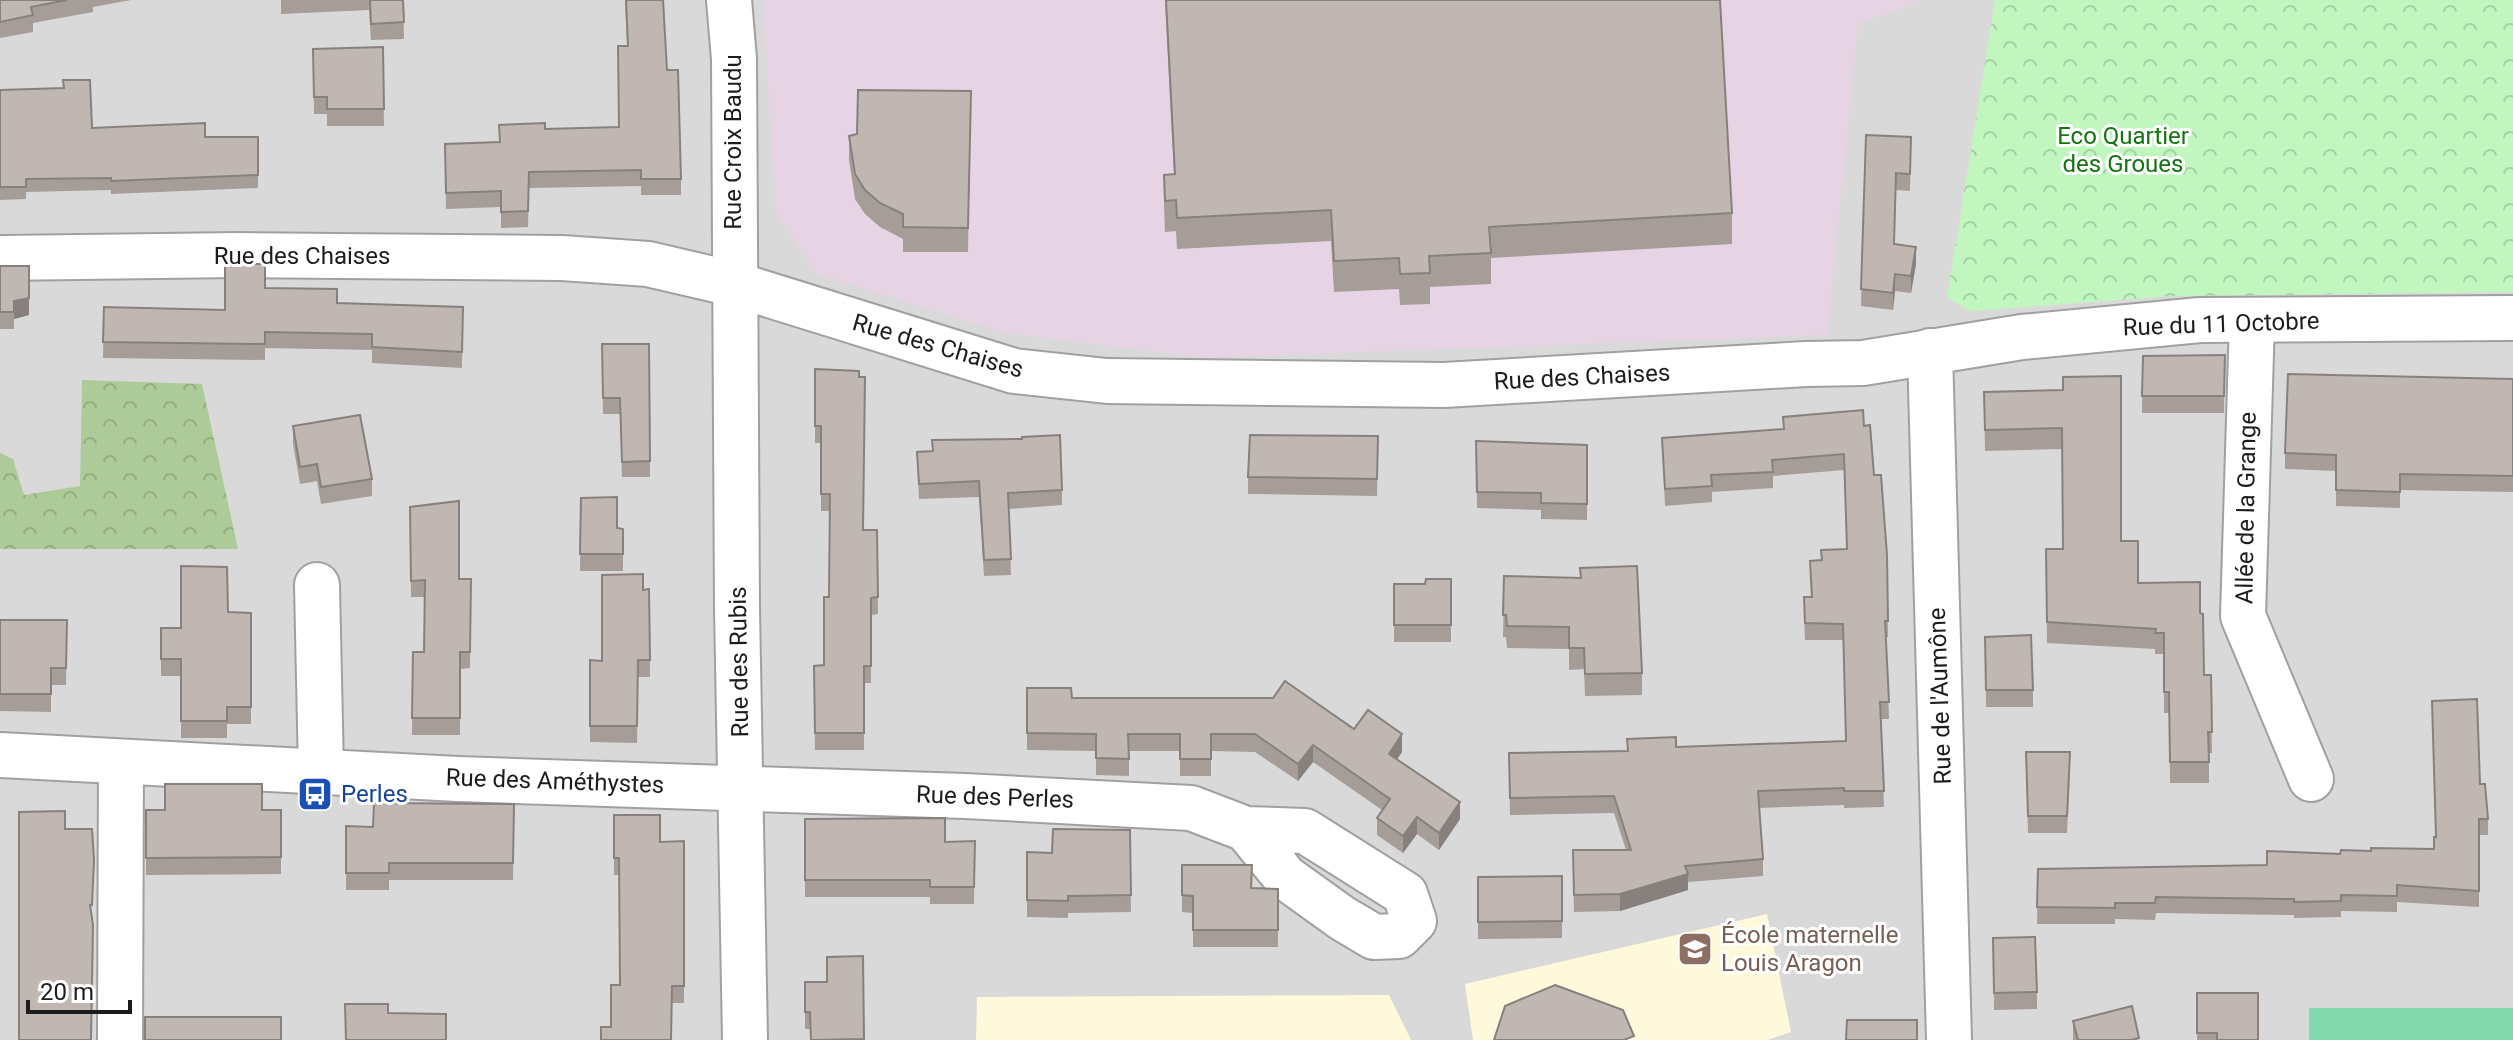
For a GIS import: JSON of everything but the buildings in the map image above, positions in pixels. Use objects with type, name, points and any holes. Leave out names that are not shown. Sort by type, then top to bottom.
[{"type":"street","name":"Rue Croix Baudu","points":[[729,0],[734,59],[734,284]]},
{"type":"street","name":"Rue des Chaises","points":[[0,258],[239,255],[562,258],[648,264],[734,284],[1014,371],[1107,381],[1444,385],[1863,363],[1930,351]]},
{"type":"street","name":"Rue des Rubis","points":[[734,284],[745,1040]]},
{"type":"street","name":"Rue du 11 Octobre","points":[[1930,351],[2022,337],[2200,320],[2513,318]]},
{"type":"street","name":"Allée de la Grange","points":[[2252,320],[2243,616],[2311,779]]},
{"type":"street","name":"Rue de l'Aumône","points":[[1930,351],[1949,1040]]},
{"type":"street","points":[[317,585],[321,771]]},
{"type":"street","name":"Rue des Améthystes","points":[[0,755],[458,779],[741,787]]},
{"type":"street","points":[[120,1040],[121,762]]},
{"type":"street","name":"Rue des Perles","points":[[741,787],[1191,808],[1246,829]]},
{"type":"shaded area","points":[[0,0],[2513,0],[2513,1040],[0,1040]]},
{"type":"shaded area","points":[[763,0],[1923,0],[1858,24],[1827,335],[1202,358],[1005,333],[817,274],[776,212]]},
{"type":"shaded area","name":"École maternelle Louis Aragon","points":[[1767,914],[1791,1032],[1768,1040],[1473,1040],[1465,984]]},
{"type":"shaded area","points":[[1389,995],[1411,1040],[976,1040],[977,997]]},
{"type":"green space","name":"Eco Quartier des Groues","points":[[1995,0],[2513,0],[2513,292],[2171,296],[1972,311],[1947,298]]},
{"type":"green space","points":[[82,380],[202,384],[238,549],[0,549],[0,453],[13,459],[24,495],[80,486]]},
{"type":"green space","points":[[2309,1008],[2513,1008],[2513,1040],[2309,1040]]},
{"type":"place","name":"Perles","points":[[315,794]]},
{"type":"place","name":"École maternelle Louis Aragon","points":[[1695,949]]}]
